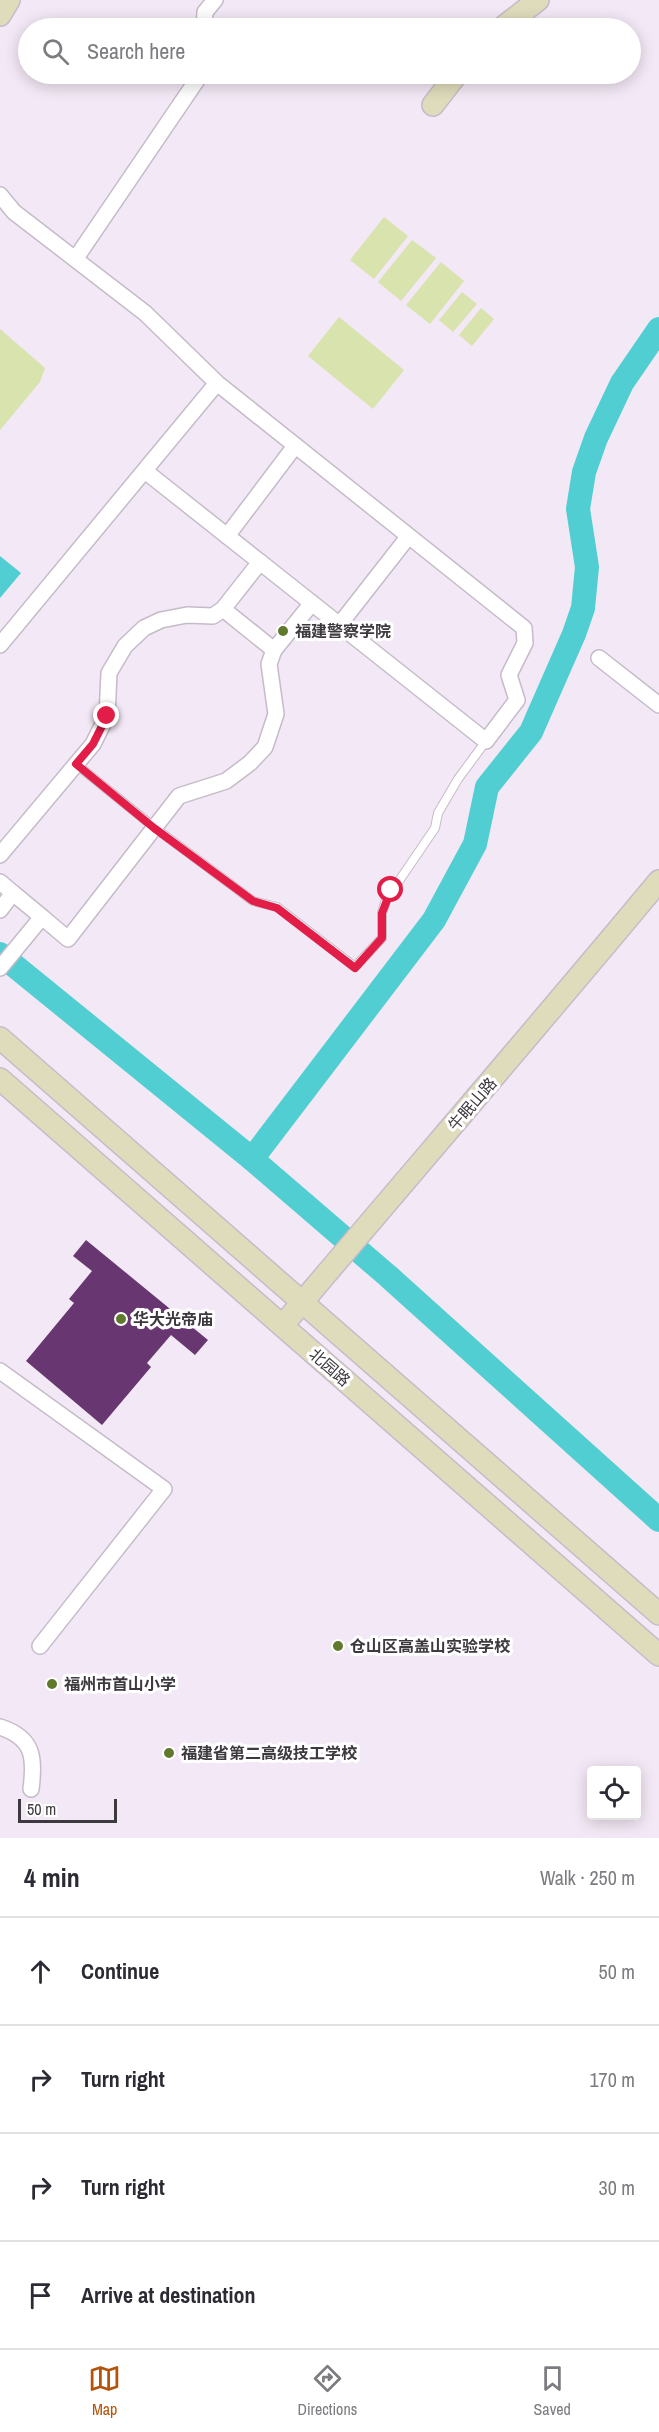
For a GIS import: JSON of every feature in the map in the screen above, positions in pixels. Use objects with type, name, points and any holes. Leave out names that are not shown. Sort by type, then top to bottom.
[{"type":"main road","points":[[0,15],[9,0]]},
{"type":"main road","points":[[515,18],[538,0]]},
{"type":"main road","points":[[433,105],[449,84]]},
{"type":"main road","name":"牛眠山路","points":[[283,1325],[462,1118],[659,881]]},
{"type":"main road","name":"北园路","points":[[0,1038],[659,1614]]},
{"type":"main road","name":"北园路","points":[[0,1079],[659,1655]]},
{"type":"main road","points":[[232,1280],[251,1257]]},
{"type":"main road","points":[[339,1374],[359,1352]]},
{"type":"street","points":[[205,18],[205,12],[215,0]]},
{"type":"street","points":[[76,258],[194,84]]},
{"type":"street","points":[[0,195],[14,212],[145,313],[217,383],[524,628],[525,643],[509,675],[517,700],[486,741],[145,471]]},
{"type":"street","points":[[0,645],[217,383]]},
{"type":"street","points":[[227,536],[296,446]]},
{"type":"street","points":[[340,624],[408,537]]},
{"type":"street","points":[[0,855],[93,744],[107,716],[109,673],[125,645],[151,624],[187,615],[213,616],[223,609],[260,562]]},
{"type":"street","points":[[0,882],[68,939],[179,796],[231,778],[265,747],[276,714],[269,664],[274,650],[312,603]]},
{"type":"street","points":[[223,609],[274,650]]},
{"type":"street","points":[[599,658],[659,705]]},
{"type":"street","points":[[1,909],[14,893]]},
{"type":"street","points":[[0,968],[42,917]]},
{"type":"street","points":[[0,1371],[164,1490],[40,1646]]},
{"type":"street","points":[[0,1727],[18,1735],[31,1751],[33,1764],[31,1789]]},
{"type":"lane","points":[[76,764],[154,828],[253,901],[277,908],[355,968],[382,938],[382,913],[386,900],[435,828],[438,813],[458,779],[486,741]]},
{"type":"green space","points":[[384,217],[408,236],[374,279],[350,260]]},
{"type":"green space","points":[[412,240],[436,258],[401,301],[378,282]]},
{"type":"green space","points":[[441,262],[464,281],[430,324],[406,305]]},
{"type":"green space","points":[[462,292],[477,304],[453,332],[439,320]]},
{"type":"green space","points":[[481,308],[494,319],[472,346],[459,335]]},
{"type":"green space","points":[[339,317],[404,370],[373,409],[308,356]]},
{"type":"green space","points":[[0,329],[45,368],[40,382],[0,430]]},
{"type":"water","points":[[0,556],[21,573],[0,598]]},
{"type":"building","name":"华大光帝庙","points":[[86,1240],[208,1340],[195,1355],[171,1335],[147,1363],[151,1367],[102,1425],[26,1361],[74,1303],[69,1299],[92,1271],[73,1256]]},
{"type":"waterway","points":[[252,1159],[434,920],[475,844],[487,787],[531,732],[583,608],[587,567],[578,509],[584,472],[596,438],[622,383],[659,329]]},
{"type":"waterway","points":[[0,954],[252,1159],[388,1276],[659,1520]]},
{"type":"place","name":"福建警察学院","points":[[283,631]]},
{"type":"place","name":"华大光帝庙","points":[[121,1319]]},
{"type":"place","name":"仓山区高盖山实验学校","points":[[338,1646]]},
{"type":"place","name":"福州市首山小学","points":[[52,1684]]},
{"type":"place","name":"福建省第二高级技工学校","points":[[169,1753]]},
{"type":"route","points":[[107,716],[93,744],[76,764],[154,828],[253,901],[277,908],[355,968],[382,938],[382,913],[391,890]]}]
